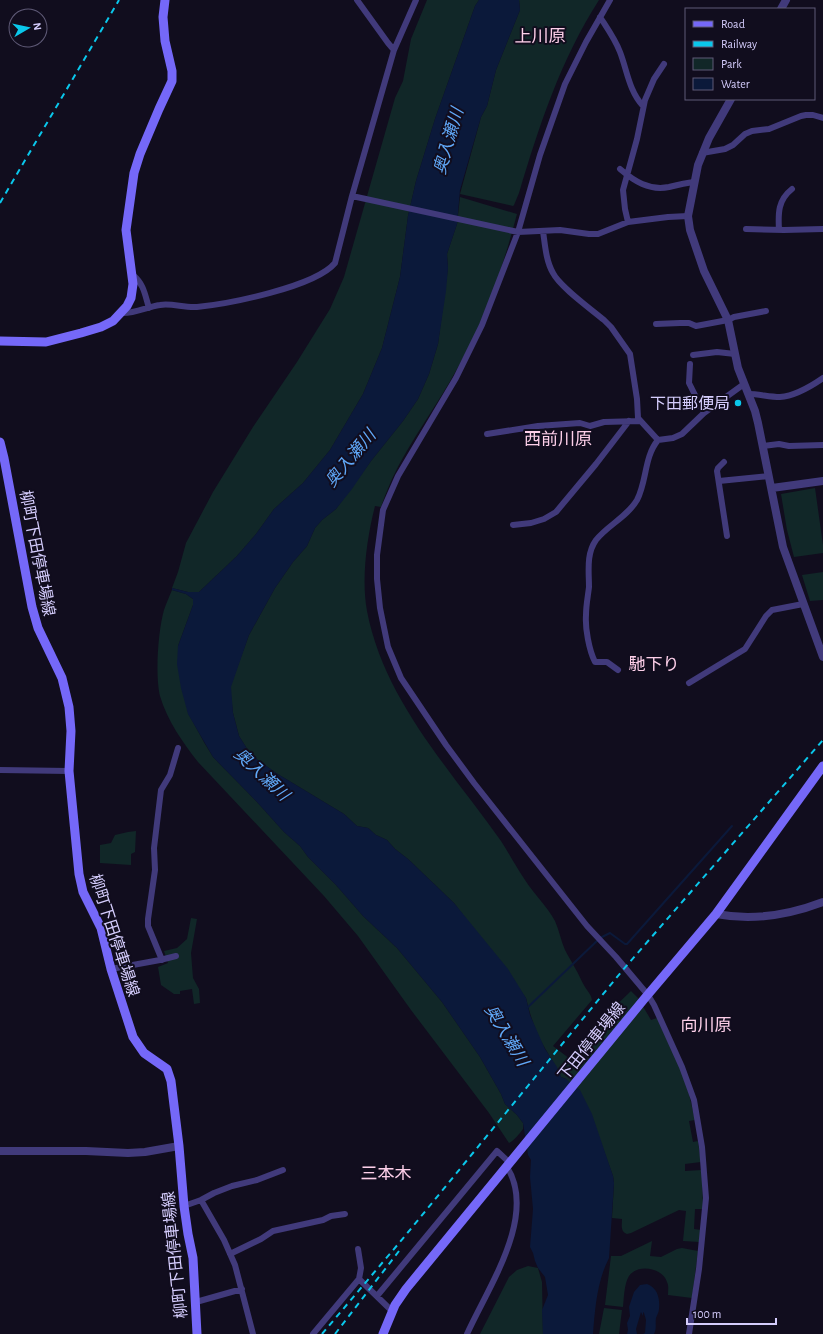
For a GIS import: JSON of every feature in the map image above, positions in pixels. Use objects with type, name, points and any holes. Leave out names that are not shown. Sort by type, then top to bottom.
[{"type":"main road","points":[[0,341],[49,341],[101,327],[113,321],[127,306],[131,298],[134,284],[126,230],[134,173],[158,109],[172,81],[172,72],[165,41],[165,0]]},
{"type":"main road","name":"柳町下田停車場線","points":[[0,442],[32,608],[38,628],[62,678],[69,707],[71,731],[69,771],[79,874],[83,892],[101,928],[111,969],[133,1037],[144,1053],[166,1069],[169,1073],[171,1081],[179,1146],[184,1206],[193,1258],[197,1334]]},
{"type":"main road","name":"下田停車場線","points":[[383,1334],[392,1311],[406,1289],[716,914],[823,766]]},
{"type":"street","points":[[357,0],[388,44],[394,50]]},
{"type":"street","points":[[121,313],[132,313],[161,305],[196,307],[274,292],[300,283],[330,269],[335,263],[355,196],[394,50],[416,0]]},
{"type":"street","points":[[610,0],[564,84],[516,232],[482,325],[460,372],[398,476],[383,510],[377,555],[380,608],[388,647],[401,678],[446,745],[587,926],[616,957],[647,996],[667,1033],[694,1100],[702,1147],[706,1198],[699,1269],[689,1334]]},
{"type":"street","points":[[600,17],[619,50],[633,92],[643,106]]},
{"type":"street","points":[[628,222],[623,190],[638,139],[643,106],[654,78],[664,64]]},
{"type":"street","points":[[729,100],[702,153],[694,182],[688,216],[690,230],[704,272],[728,320],[738,368],[755,411],[783,547],[823,657]]},
{"type":"street","points":[[702,153],[725,149],[733,145],[752,130],[769,128],[806,114],[823,118]]},
{"type":"street","points":[[620,169],[637,183],[652,188],[668,187],[694,182]]},
{"type":"street","points":[[779,230],[781,203],[785,194],[792,189]]},
{"type":"street","points":[[355,196],[516,232],[560,230],[598,234],[628,222],[668,216],[688,216]]},
{"type":"street","points":[[746,229],[823,229]]},
{"type":"street","points":[[543,231],[550,266],[556,278],[611,327],[630,354],[637,399],[638,418],[658,440]]},
{"type":"street","points":[[133,275],[138,278],[144,288],[149,308]]},
{"type":"street","points":[[656,324],[684,323],[696,326],[766,311]]},
{"type":"street","points":[[693,355],[717,352],[735,354]]},
{"type":"street","points":[[690,364],[689,383],[704,413]]},
{"type":"street","points":[[748,394],[779,397],[786,396],[823,380]]},
{"type":"street","points":[[618,670],[607,662],[595,662],[590,652],[586,616],[589,590],[589,559],[592,548],[596,540],[607,528],[626,514],[638,498],[653,445],[658,440],[673,438],[682,434],[704,413],[744,384]]},
{"type":"street","points":[[487,434],[538,426],[580,423],[590,426],[604,422],[640,421]]},
{"type":"street","points":[[513,525],[531,523],[544,519],[556,512],[592,470],[629,422]]},
{"type":"street","points":[[763,446],[779,444],[789,446],[823,445]]},
{"type":"street","points":[[724,462],[718,468],[727,536]]},
{"type":"street","points":[[719,481],[769,476]]},
{"type":"street","points":[[772,488],[823,481]]},
{"type":"street","points":[[689,683],[745,649],[766,616],[772,610],[803,604]]},
{"type":"street","points":[[162,960],[148,926],[148,919],[155,870],[154,848],[161,790],[170,775],[178,748]]},
{"type":"street","points":[[0,770],[69,771]]},
{"type":"street","points":[[716,914],[738,916],[774,916],[791,913],[823,902]]},
{"type":"street","points":[[111,969],[176,956]]},
{"type":"street","points":[[0,1151],[86,1151],[120,1153],[145,1152],[179,1146]]},
{"type":"street","points":[[376,1296],[497,1151],[511,1162],[516,1208],[514,1228],[498,1272],[467,1334]]},
{"type":"street","points":[[184,1206],[220,1191],[257,1180],[283,1170]]},
{"type":"street","points":[[201,1200],[224,1240],[230,1254],[242,1289],[253,1334]]},
{"type":"street","points":[[230,1254],[262,1239],[273,1231],[324,1220],[331,1216],[345,1214]]},
{"type":"street","points":[[313,1334],[359,1280],[361,1268],[358,1249]]},
{"type":"street","points":[[359,1280],[392,1311]]},
{"type":"street","points":[[196,1302],[242,1289]]},
{"type":"green space","points":[[427,0],[479,0],[475,6],[435,119],[416,181],[408,216],[400,277],[382,348],[363,394],[330,450],[303,483],[274,509],[256,534],[237,556],[199,592],[188,592],[172,588],[186,543],[213,492],[253,427],[297,362],[330,309],[344,277],[395,98],[403,81],[411,39]]},
{"type":"green space","points":[[519,0],[599,0],[585,22],[562,69],[543,118],[519,193],[513,206],[460,194],[481,117],[487,106],[496,70],[520,10]]},
{"type":"green space","points":[[460,197],[517,214],[506,254],[477,331],[450,381],[399,465],[381,507],[375,506],[366,558],[365,599],[367,611],[376,643],[388,674],[403,704],[441,760],[501,841],[532,890],[552,916],[565,950],[591,996],[592,1000],[553,1046],[570,1059],[573,1053],[606,1015],[631,991],[638,998],[651,1020],[657,1018],[680,1068],[689,1094],[695,1120],[689,1121],[693,1142],[698,1141],[701,1162],[685,1164],[685,1171],[702,1170],[703,1209],[695,1209],[694,1229],[701,1230],[699,1242],[683,1241],[686,1211],[679,1210],[631,1233],[627,1234],[623,1231],[622,1219],[612,1218],[613,1176],[600,1140],[566,1079],[561,1077],[542,1044],[529,1011],[526,998],[454,903],[387,840],[376,835],[368,828],[357,826],[344,814],[276,773],[251,755],[239,736],[233,713],[230,687],[249,635],[275,588],[293,562],[307,546],[315,528],[322,520],[336,509],[371,461],[403,421],[418,399],[429,374],[438,344],[448,268],[447,254],[457,224]]},
{"type":"green space","points":[[815,488],[823,553],[794,557],[787,530],[781,494]]},
{"type":"green space","points":[[823,572],[823,600],[810,601],[802,575]]},
{"type":"green space","points":[[172,590],[186,594],[193,599],[193,605],[178,646],[188,713],[205,744],[213,757],[284,832],[300,846],[308,857],[336,885],[363,916],[397,948],[442,1002],[480,1057],[505,1104],[523,1123],[523,1129],[511,1142],[509,1143],[489,1113],[411,1010],[358,936],[324,896],[198,762],[176,731],[163,705],[158,687],[160,629],[164,610]]},
{"type":"green space","points":[[136,831],[135,852],[131,854],[131,865],[100,863],[100,845],[111,843],[115,835]]},
{"type":"green space","points":[[191,918],[197,919],[191,953],[193,978],[199,989],[200,1003],[194,1004],[192,989],[180,991],[180,994],[174,994],[161,985],[158,967],[168,963],[164,951],[177,948],[187,939]]},
{"type":"green space","points":[[652,1241],[650,1256],[661,1257],[682,1248],[698,1251],[692,1298],[668,1295],[668,1285],[665,1277],[661,1273],[644,1268],[633,1272],[627,1279],[623,1307],[605,1305],[611,1256],[621,1256]]},
{"type":"green space","points":[[528,1266],[538,1268],[542,1282],[543,1334],[480,1334],[509,1277],[517,1270]]},
{"type":"green space","points":[[604,1308],[622,1310],[619,1334],[599,1334]]},
{"type":"water","name":"奥入瀬川","points":[[479,0],[519,0],[520,10],[496,70],[487,106],[481,117],[460,190],[457,224],[447,254],[448,268],[446,291],[438,344],[429,374],[418,399],[403,421],[371,461],[336,509],[322,520],[315,528],[307,546],[293,562],[275,588],[249,635],[231,687],[233,713],[239,736],[251,755],[276,773],[344,814],[357,826],[368,828],[376,835],[387,840],[454,903],[508,969],[526,998],[530,1015],[545,1049],[557,1067],[561,1077],[580,1090],[592,1114],[614,1183],[609,1258],[599,1286],[593,1334],[543,1334],[542,1310],[548,1295],[545,1277],[538,1268],[530,1247],[533,1209],[530,1177],[531,1160],[528,1155],[523,1123],[505,1104],[480,1057],[442,1002],[397,948],[363,916],[336,885],[308,857],[300,846],[284,832],[213,757],[188,714],[181,688],[177,664],[178,646],[193,605],[193,599],[186,594],[172,590],[172,588],[188,592],[199,592],[237,556],[256,534],[274,509],[303,483],[330,450],[363,394],[382,348],[400,277],[408,216],[416,181],[435,119],[475,6]]},
{"type":"water","points":[[647,1284],[654,1288],[659,1298],[659,1310],[656,1318],[655,1332],[654,1334],[643,1334],[645,1333],[646,1320],[644,1313],[643,1312],[643,1316],[641,1312],[636,1329],[637,1334],[627,1334],[627,1323],[630,1316],[629,1307],[634,1292],[640,1285]]},
{"type":"waterway","points":[[527,1008],[600,938],[610,933],[627,944],[732,826]]},
{"type":"railway","points":[[0,203],[119,0]]},
{"type":"railway","points":[[322,1334],[405,1236],[622,971],[823,740]]},
{"type":"railway","points":[[335,1334],[399,1251]]},
{"type":"place","name":"下田郵便局","points":[[738,403]]},
{"type":"district","name":"上川原","points":[[540,36]]},
{"type":"district","name":"西前川原","points":[[558,439]]},
{"type":"district","name":"馳下り","points":[[654,664]]},
{"type":"district","name":"向川原","points":[[706,1025]]},
{"type":"district","name":"三本木","points":[[386,1173]]}]
